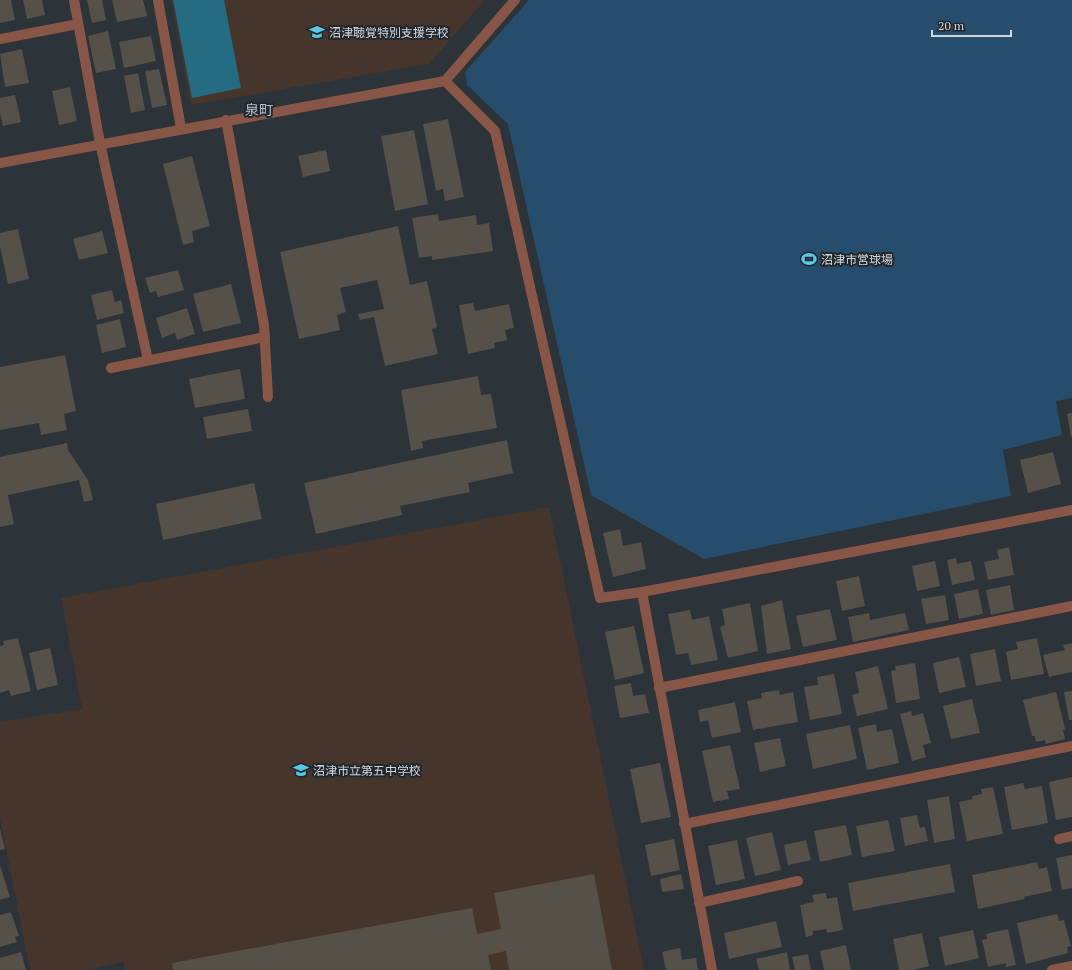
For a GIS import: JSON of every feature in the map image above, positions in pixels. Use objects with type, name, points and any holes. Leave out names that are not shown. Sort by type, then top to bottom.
[{"type":"street","points":[[74,0],[100,143],[148,360]]},
{"type":"street","points":[[158,0],[181,128]]},
{"type":"street","points":[[0,162],[445,81],[515,0]]},
{"type":"street","points":[[0,39],[78,24]]},
{"type":"street","points":[[445,81],[495,131],[600,598],[642,592],[1072,510]]},
{"type":"street","points":[[226,120],[264,325],[268,397]]},
{"type":"street","points":[[111,368],[265,337]]},
{"type":"street","points":[[642,592],[712,970]]},
{"type":"street","points":[[659,688],[1072,606]]},
{"type":"street","points":[[684,824],[1072,746]]},
{"type":"street","points":[[1059,839],[1072,836]]},
{"type":"street","points":[[699,903],[798,881]]},
{"type":"street","points":[[1052,970],[1072,966]]},
{"type":"shaded area","name":"沼津聴覚特別支援学校","points":[[171,0],[485,0],[429,64],[191,105]]},
{"type":"shaded area","points":[[173,0],[224,0],[241,88],[192,98]]},
{"type":"shaded area","name":"沼津市営球場","points":[[529,0],[1072,0],[1072,398],[1056,401],[1062,435],[1003,450],[1011,496],[704,559],[591,495],[508,124],[467,85],[465,72]]},
{"type":"shaded area","name":"沼津市立第五中学校","points":[[549,507],[644,970],[125,970],[123,962],[88,970],[30,970],[0,818],[0,722],[82,709],[61,598]]},
{"type":"building","points":[[0,0],[11,0],[15,20],[0,23]]},
{"type":"building","points":[[23,0],[42,0],[45,15],[27,19]]},
{"type":"building","points":[[87,0],[102,0],[106,20],[92,23]]},
{"type":"building","points":[[112,0],[143,0],[147,16],[117,22]]},
{"type":"building","points":[[108,31],[116,69],[96,73],[88,36]]},
{"type":"building","points":[[151,36],[156,61],[124,68],[119,42]]},
{"type":"building","points":[[22,49],[29,83],[5,87],[0,54]]},
{"type":"building","points":[[159,69],[167,105],[152,108],[145,71]]},
{"type":"building","points":[[138,73],[145,110],[131,113],[124,76]]},
{"type":"building","points":[[70,87],[77,121],[59,125],[52,91]]},
{"type":"building","points":[[15,95],[21,122],[3,126],[0,113],[0,98]]},
{"type":"building","points":[[448,119],[464,197],[445,201],[443,189],[436,191],[423,124]]},
{"type":"building","points":[[414,130],[428,204],[395,211],[381,136]]},
{"type":"building","points":[[326,150],[330,171],[303,177],[298,156]]},
{"type":"building","points":[[192,156],[210,226],[192,231],[194,242],[183,245],[163,164]]},
{"type":"building","points":[[438,214],[439,221],[476,215],[477,225],[489,223],[493,251],[432,260],[432,256],[419,258],[412,218]]},
{"type":"building","points":[[398,226],[410,285],[427,281],[437,327],[432,329],[438,354],[385,366],[374,317],[360,320],[358,314],[384,309],[377,280],[340,288],[346,312],[337,315],[340,330],[299,339],[280,252]]},
{"type":"building","points":[[18,229],[29,279],[8,284],[0,247],[0,233]]},
{"type":"building","points":[[102,231],[108,253],[79,260],[73,239]]},
{"type":"building","points":[[178,270],[184,290],[158,297],[156,291],[150,293],[145,278]]},
{"type":"building","points":[[231,284],[241,323],[203,332],[193,294]]},
{"type":"building","points":[[112,290],[115,302],[121,300],[124,313],[97,320],[91,295]]},
{"type":"building","points":[[473,303],[475,311],[509,304],[514,328],[505,330],[507,340],[494,343],[495,348],[468,354],[459,305]]},
{"type":"building","points":[[187,308],[195,334],[177,340],[175,333],[162,338],[156,318]]},
{"type":"building","points":[[120,319],[126,347],[102,353],[96,325]]},
{"type":"building","points":[[65,355],[76,411],[64,414],[67,430],[41,435],[39,423],[0,430],[0,367]]},
{"type":"building","points":[[240,369],[245,399],[195,408],[189,379]]},
{"type":"building","points":[[478,376],[481,395],[491,394],[497,428],[422,441],[423,448],[411,451],[401,390]]},
{"type":"building","points":[[248,409],[252,431],[207,439],[203,417]]},
{"type":"building","points":[[1072,413],[1072,436],[1071,437],[1067,414]]},
{"type":"building","points":[[507,440],[513,473],[468,483],[470,492],[400,506],[402,515],[316,534],[304,483]]},
{"type":"building","points":[[67,443],[68,450],[88,480],[93,500],[84,502],[79,480],[8,495],[14,524],[0,527],[0,457]]},
{"type":"building","points":[[1053,452],[1061,484],[1028,493],[1020,460]]},
{"type":"building","points":[[254,483],[262,519],[163,540],[156,504]]},
{"type":"building","points":[[620,529],[623,546],[641,542],[646,569],[613,577],[603,533]]},
{"type":"building","points":[[1009,547],[1014,575],[988,580],[984,562],[999,559],[997,550]]},
{"type":"building","points":[[956,558],[957,564],[971,561],[975,580],[952,585],[947,560]]},
{"type":"building","points":[[935,561],[940,586],[917,591],[912,566]]},
{"type":"building","points":[[859,576],[865,606],[842,611],[836,581]]},
{"type":"building","points":[[1010,585],[1014,610],[991,615],[986,590]]},
{"type":"building","points":[[978,589],[983,614],[959,619],[954,594]]},
{"type":"building","points":[[945,595],[949,620],[926,624],[921,599]]},
{"type":"building","points":[[782,600],[791,649],[767,654],[761,606]]},
{"type":"building","points":[[750,603],[758,651],[728,658],[720,627],[725,625],[722,609]]},
{"type":"building","points":[[830,609],[837,640],[803,647],[796,616]]},
{"type":"building","points":[[690,610],[692,620],[709,616],[718,660],[691,665],[688,653],[676,655],[668,614]]},
{"type":"building","points":[[869,613],[870,620],[905,613],[909,630],[853,642],[848,617]]},
{"type":"building","points":[[634,626],[644,673],[615,680],[605,632]]},
{"type":"building","points":[[18,638],[31,691],[11,696],[9,690],[0,693],[0,646],[4,645],[3,641]]},
{"type":"building","points":[[1037,638],[1044,674],[1011,680],[1006,652],[1018,649],[1016,642]]},
{"type":"building","points":[[1072,643],[1072,672],[1049,677],[1043,655],[1065,650],[1063,645]]},
{"type":"building","points":[[50,648],[58,685],[37,690],[29,653]]},
{"type":"building","points":[[995,649],[1001,681],[976,686],[970,654]]},
{"type":"building","points":[[959,657],[966,687],[939,693],[933,663]]},
{"type":"building","points":[[915,663],[920,699],[896,703],[891,671],[896,670],[895,666]]},
{"type":"building","points":[[878,666],[888,709],[857,716],[852,695],[859,693],[855,672]]},
{"type":"building","points":[[834,674],[842,714],[810,720],[804,687],[818,685],[817,677]]},
{"type":"building","points":[[631,683],[633,696],[645,694],[649,713],[620,718],[614,686]]},
{"type":"building","points":[[779,690],[780,695],[793,692],[798,722],[753,730],[747,701],[762,698],[761,693]]},
{"type":"building","points":[[1072,691],[1072,720],[1069,720],[1064,692]]},
{"type":"building","points":[[1056,692],[1065,729],[1063,730],[1065,739],[1046,744],[1045,740],[1036,742],[1035,736],[1032,736],[1023,700]]},
{"type":"building","points":[[972,699],[980,733],[951,739],[943,706]]},
{"type":"building","points":[[735,702],[741,732],[712,738],[708,720],[700,722],[698,710]]},
{"type":"building","points":[[911,711],[912,716],[923,713],[931,743],[923,745],[926,757],[912,761],[900,714]]},
{"type":"building","points":[[876,724],[877,732],[892,729],[899,763],[867,770],[858,728]]},
{"type":"building","points":[[850,725],[857,759],[813,769],[806,734]]},
{"type":"building","points":[[780,738],[786,766],[760,772],[754,743]]},
{"type":"building","points":[[730,745],[740,789],[727,791],[729,799],[713,802],[702,751]]},
{"type":"building","points":[[660,763],[671,817],[641,823],[630,769]]},
{"type":"building","points":[[1072,777],[1072,817],[1056,820],[1049,782]]},
{"type":"building","points":[[1023,783],[1025,789],[1042,786],[1048,823],[1012,830],[1004,787]]},
{"type":"building","points":[[993,787],[1003,834],[967,841],[959,802],[973,799],[972,796],[982,794],[981,789]]},
{"type":"building","points":[[949,796],[955,839],[934,843],[927,800]]},
{"type":"building","points":[[917,815],[920,828],[925,827],[928,841],[905,846],[900,818]]},
{"type":"building","points":[[888,820],[895,851],[862,857],[856,826]]},
{"type":"building","points":[[846,825],[852,855],[820,862],[814,831]]},
{"type":"building","points":[[0,829],[5,849],[0,850]]},
{"type":"building","points":[[772,832],[781,870],[755,876],[746,838]]},
{"type":"building","points":[[674,839],[680,870],[651,876],[645,845]]},
{"type":"building","points":[[737,840],[745,879],[716,885],[708,846]]},
{"type":"building","points":[[806,840],[811,860],[788,865],[784,845]]},
{"type":"building","points":[[1072,855],[1072,888],[1062,890],[1056,858]]},
{"type":"building","points":[[1037,862],[1039,869],[1047,867],[1052,891],[1024,897],[1025,899],[978,909],[972,875]]},
{"type":"building","points":[[950,864],[955,892],[853,911],[848,883]]},
{"type":"building","points":[[0,865],[10,897],[0,900]]},
{"type":"building","points":[[594,874],[612,970],[509,970],[506,951],[488,955],[491,970],[173,970],[172,963],[472,908],[477,934],[501,929],[494,893]]},
{"type":"building","points":[[681,874],[684,889],[662,892],[660,879]]},
{"type":"building","points":[[826,893],[827,899],[837,897],[843,930],[827,933],[826,929],[813,931],[813,935],[806,937],[800,905],[814,902],[812,895]]},
{"type":"building","points":[[11,912],[19,936],[15,937],[17,942],[0,947],[0,915]]},
{"type":"building","points":[[1057,914],[1059,921],[1064,920],[1071,946],[1067,947],[1068,953],[1026,964],[1017,923]]},
{"type":"building","points":[[776,921],[782,947],[729,959],[724,933]]},
{"type":"building","points":[[1008,929],[1016,965],[1006,967],[1006,963],[988,967],[982,940],[987,939],[986,934]]},
{"type":"building","points":[[973,930],[979,958],[945,966],[939,937]]},
{"type":"building","points":[[922,933],[929,966],[913,970],[899,970],[893,939]]},
{"type":"building","points":[[846,945],[851,970],[824,970],[820,951]]},
{"type":"building","points":[[680,948],[682,960],[696,958],[698,970],[666,970],[662,952]]},
{"type":"building","points":[[21,952],[26,970],[0,970],[0,958]]},
{"type":"building","points":[[787,952],[790,970],[759,970],[756,959]]},
{"type":"building","points":[[808,954],[811,970],[795,970],[792,957]]},
{"type":"place","name":"沼津聴覚特別支援学校","points":[[317,32]]},
{"type":"place","name":"沼津市営球場","points":[[809,259]]},
{"type":"place","name":"沼津市立第五中学校","points":[[301,770]]},
{"type":"district","name":"泉町","points":[[259,109]]}]
